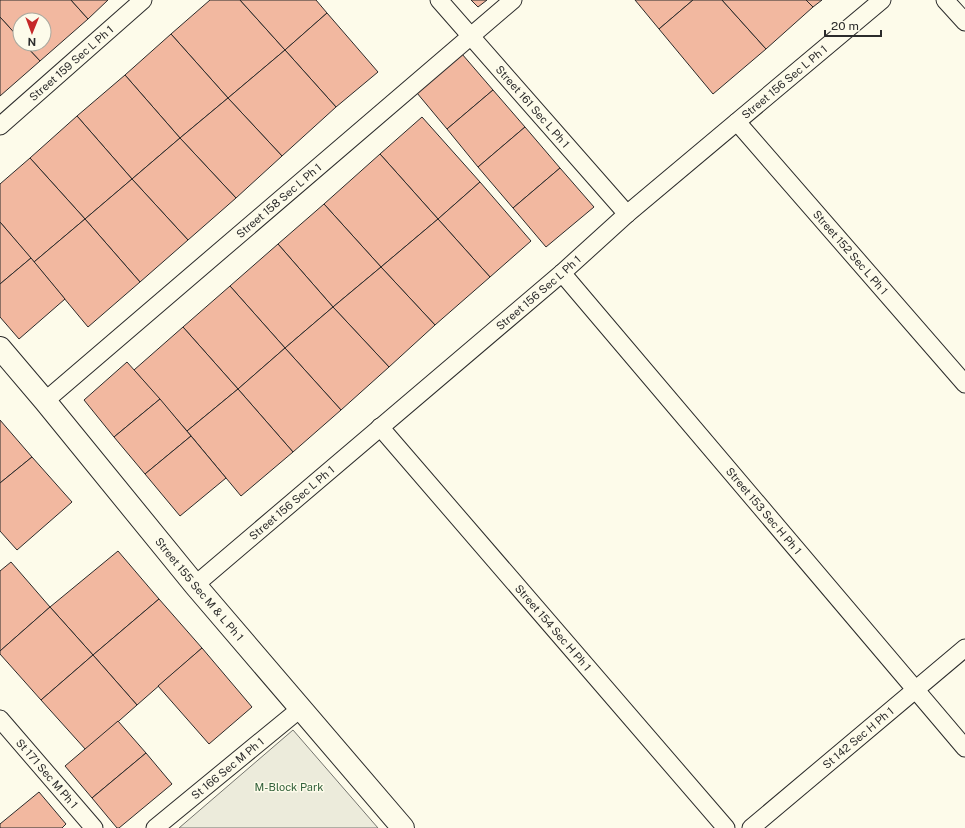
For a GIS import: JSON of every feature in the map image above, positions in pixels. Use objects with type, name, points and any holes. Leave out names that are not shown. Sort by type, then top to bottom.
[{"type":"street","name":"Street 159 Sec L Ph 1","points":[[0,126],[142,0]]},
{"type":"street","name":"Street 161 Sec L Ph 1","points":[[439,0],[627,214]]},
{"type":"street","name":"Street 158 Sec L Ph 1","points":[[45,401],[513,0]]},
{"type":"street","name":"Street 156 Sec L Ph 1","points":[[195,585],[562,273],[627,214],[882,0]]},
{"type":"street","points":[[945,0],[965,22]]},
{"type":"street","name":"Street 152 Sec L Ph 1","points":[[737,122],[965,384]]},
{"type":"street","name":"Street 153 Sec H Ph 1","points":[[562,273],[965,748]]},
{"type":"street","name":"Street 155 Sec M & L Ph 1","points":[[0,348],[195,585],[403,828]]},
{"type":"street","name":"Street 154 Sec H Ph 1","points":[[380,427],[726,828]]},
{"type":"street","name":"St 142 Sec H Ph 1","points":[[751,828],[965,648]]},
{"type":"street","name":"St 166 Sec M Ph 1","points":[[155,828],[300,709]]},
{"type":"street","name":"St 171 Sec M Ph 1","points":[[0,718],[94,828]]},
{"type":"green space","name":"M-Block Park","points":[[293,730],[378,828],[179,828]]},
{"type":"building","points":[[0,0],[71,0],[88,19],[52,50],[52,12],[12,12],[12,30],[0,17]]},
{"type":"building","points":[[71,0],[108,0],[88,19]]},
{"type":"building","points":[[210,0],[240,0],[285,50],[228,98],[171,34]]},
{"type":"building","points":[[240,0],[316,0],[327,13],[285,50]]},
{"type":"building","points":[[471,0],[487,0],[478,7]]},
{"type":"building","points":[[635,0],[693,0],[659,29]]},
{"type":"building","points":[[693,0],[722,0],[766,49],[713,94],[659,29]]},
{"type":"building","points":[[722,0],[806,0],[813,7],[766,49]]},
{"type":"building","points":[[806,0],[822,0],[813,7]]},
{"type":"building","points":[[327,13],[378,72],[336,107],[285,50]]},
{"type":"building","points":[[0,17],[12,30],[12,52],[32,52],[40,61],[0,96]]},
{"type":"building","points":[[171,34],[228,98],[180,138],[125,75]]},
{"type":"building","points":[[285,50],[336,107],[282,156],[228,98]]},
{"type":"building","points":[[32,52],[50,52],[40,61]]},
{"type":"building","points":[[462,54],[493,90],[447,129],[417,93]]},
{"type":"building","points":[[125,75],[180,138],[132,179],[77,116]]},
{"type":"building","points":[[493,90],[525,127],[478,167],[447,129]]},
{"type":"building","points":[[228,98],[282,156],[236,198],[180,138]]},
{"type":"building","points":[[77,116],[132,179],[85,219],[30,158]]},
{"type":"building","points":[[422,117],[480,182],[438,219],[380,154]]},
{"type":"building","points":[[525,127],[560,168],[513,208],[478,167]]},
{"type":"building","points":[[180,138],[236,198],[188,240],[132,179]]},
{"type":"building","points":[[380,154],[438,219],[381,267],[324,204]]},
{"type":"building","points":[[30,158],[85,219],[34,262],[0,222],[0,184]]},
{"type":"building","points":[[560,168],[594,207],[546,247],[513,208]]},
{"type":"building","points":[[132,179],[188,240],[140,282],[85,219]]},
{"type":"building","points":[[480,182],[531,241],[490,277],[438,219]]},
{"type":"building","points":[[324,204],[381,267],[333,307],[278,244]]},
{"type":"building","points":[[85,219],[140,282],[88,327],[34,262]]},
{"type":"building","points":[[438,219],[490,277],[435,325],[381,267]]},
{"type":"building","points":[[0,222],[31,258],[0,284]]},
{"type":"building","points":[[278,244],[333,307],[285,348],[230,286]]},
{"type":"building","points":[[31,258],[65,299],[19,339],[0,317],[0,284]]},
{"type":"building","points":[[381,267],[435,325],[389,367],[333,307]]},
{"type":"building","points":[[230,286],[285,348],[238,389],[183,327]]},
{"type":"building","points":[[333,307],[389,367],[341,410],[285,348]]},
{"type":"building","points":[[183,327],[238,389],[187,431],[134,370]]},
{"type":"building","points":[[285,348],[341,410],[293,452],[238,389]]},
{"type":"building","points":[[127,362],[160,399],[114,437],[84,400]]},
{"type":"building","points":[[238,389],[293,452],[241,496],[187,431]]},
{"type":"building","points":[[160,399],[191,436],[145,474],[114,437]]},
{"type":"building","points":[[0,420],[32,457],[0,483]]},
{"type":"building","points":[[191,436],[226,478],[180,516],[145,474]]},
{"type":"building","points":[[32,457],[72,502],[17,550],[0,531],[0,483]]},
{"type":"building","points":[[118,551],[159,599],[93,655],[50,607]]},
{"type":"building","points":[[11,562],[50,607],[0,651],[0,571]]},
{"type":"building","points":[[159,599],[202,648],[137,705],[93,655]]},
{"type":"building","points":[[50,607],[93,655],[41,700],[0,654],[0,651]]},
{"type":"building","points":[[202,648],[252,707],[209,744],[158,686]]},
{"type":"building","points":[[93,655],[137,705],[86,750],[41,700]]},
{"type":"building","points":[[118,721],[146,753],[92,798],[65,766]]},
{"type":"building","points":[[146,753],[172,784],[119,828],[117,828],[92,798]]},
{"type":"building","points":[[39,792],[66,824],[62,828],[0,828],[0,824]]}]
